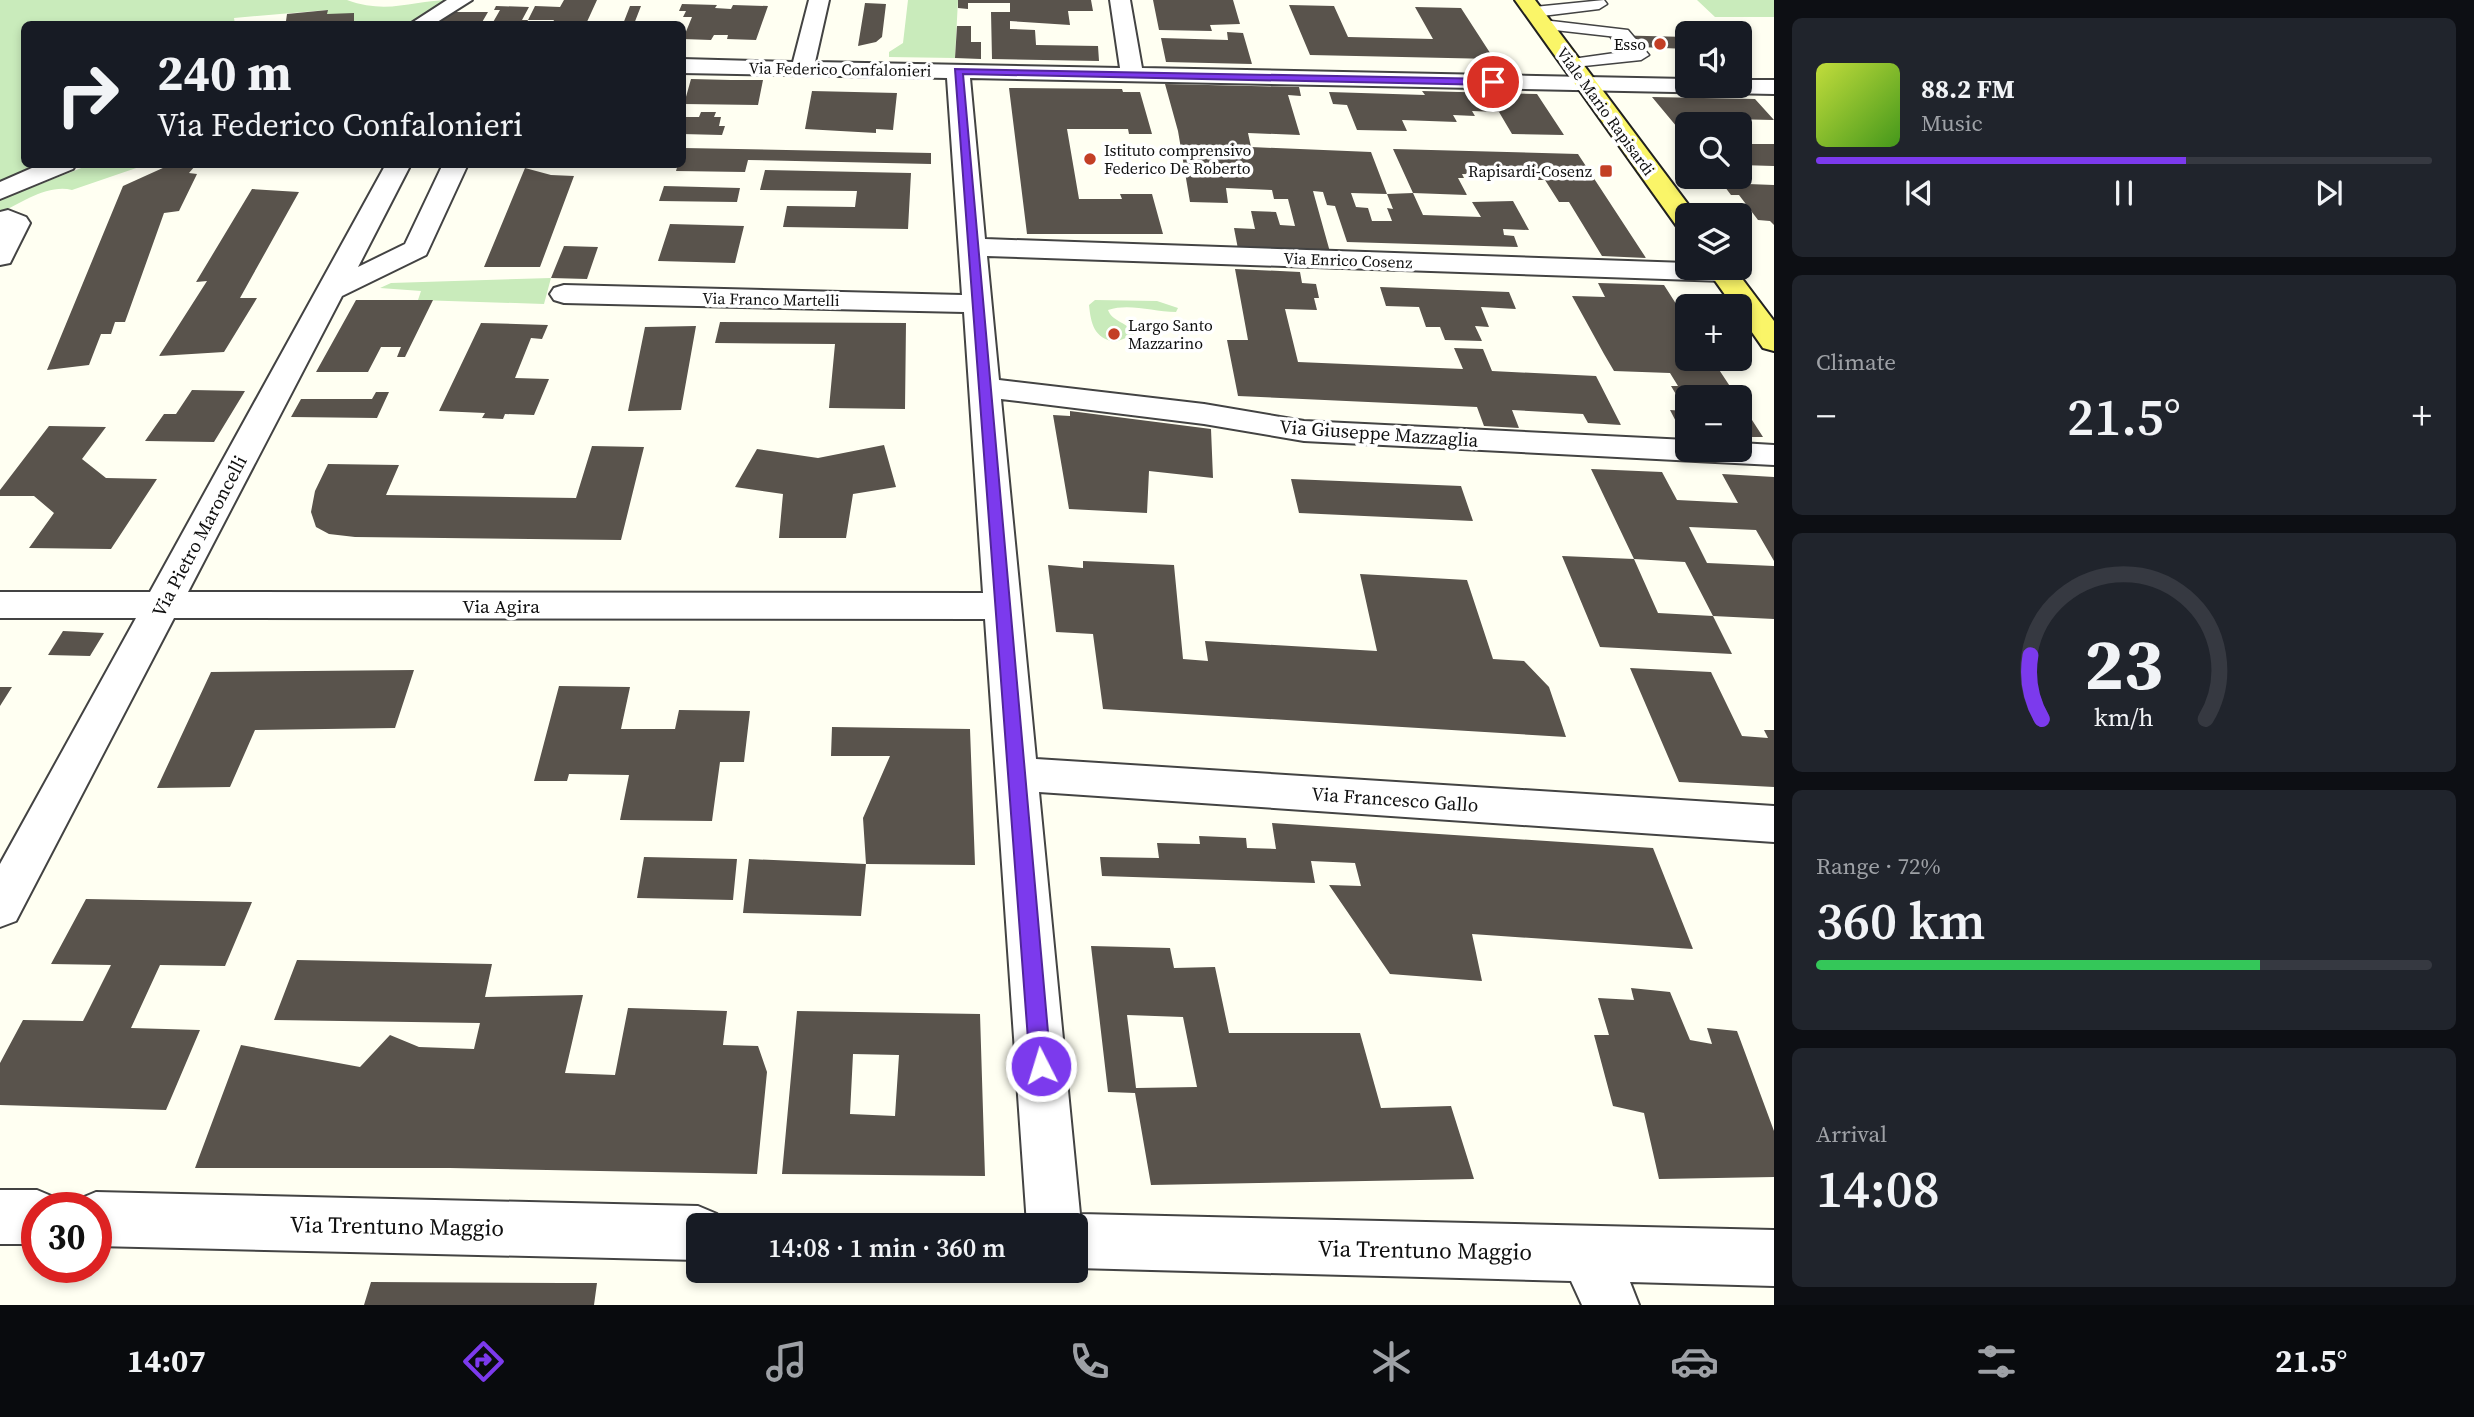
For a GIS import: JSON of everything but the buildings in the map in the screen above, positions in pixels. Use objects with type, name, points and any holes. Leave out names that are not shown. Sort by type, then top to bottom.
[{"type":"main road","name":"Viale Mario Rapisardi","points":[[1534,13],[1675,206]]},
{"type":"main road","points":[[1731,280],[1765,319],[1774,342]]},
{"type":"street","points":[[425,21],[461,0]]},
{"type":"street","points":[[802,68],[819,0]]},
{"type":"street","points":[[1120,0],[1132,75]]},
{"type":"street","name":"Via Federico Confalonieri","points":[[686,66],[1675,86]]},
{"type":"street","points":[[958,71],[1053,1213]]},
{"type":"street","name":"Via Federico Confalonieri","points":[[1752,87],[1774,88]]},
{"type":"street","points":[[0,191],[55,168]]},
{"type":"street","name":"Via Pietro Maroncelli","points":[[0,907],[397,168]]},
{"type":"street","points":[[331,291],[416,249],[454,168]]},
{"type":"street","points":[[0,222],[8,218],[17,223],[0,257]]},
{"type":"street","name":"Via Enrico Cosenz","points":[[973,247],[1675,269]]},
{"type":"street","name":"Via Franco Martelli","points":[[564,293],[978,304]]},
{"type":"street","name":"Via Giuseppe Mazzaglia","points":[[986,388],[1204,414],[1304,432],[1774,455]]},
{"type":"street","name":"Via Agira","points":[[0,605],[1003,606]]},
{"type":"street","name":"Via Francesco Gallo","points":[[1016,774],[1774,824]]},
{"type":"street","points":[[0,1216],[21,1217]]},
{"type":"street","name":"Via Trentuno Maggio","points":[[112,1219],[686,1233]]},
{"type":"street","name":"Via Trentuno Maggio","points":[[1088,1241],[1774,1258]]},
{"type":"street","points":[[1587,1253],[1611,1305]]},
{"type":"lane","points":[[1534,13],[1599,4],[1596,0]]},
{"type":"lane","points":[[1534,13],[1622,33],[1641,55],[1571,64]]},
{"type":"green space","points":[[0,0],[347,0],[388,7],[452,0],[415,21],[354,21],[354,14],[327,14],[327,10],[234,18],[234,21],[21,21],[21,168],[40,168],[0,186]]},
{"type":"green space","points":[[908,0],[958,0],[955,58],[889,57],[889,52],[903,43]]},
{"type":"green space","points":[[1697,0],[1774,0],[1774,17],[1715,17]]},
{"type":"green space","points":[[81,168],[136,168],[72,190],[44,192],[0,213],[0,200]]},
{"type":"green space","points":[[551,278],[544,304],[418,300],[421,291],[380,288],[391,283]]},
{"type":"green space","points":[[1095,300],[1157,301],[1178,308],[1176,312],[1133,308],[1108,310],[1134,335],[1115,342],[1102,337],[1095,329],[1089,305]]},
{"type":"place","name":"Esso","points":[[1660,44]]},
{"type":"place","name":"Istituto comprensivo Federico De Roberto","points":[[1090,159]]},
{"type":"place","name":"Rapisardi-Cosenz","points":[[1606,171]]},
{"type":"place","name":"Largo Santo Mazzarino","points":[[1114,334]]},
{"type":"route","points":[[1041,1066],[958,71],[1493,82]]}]
